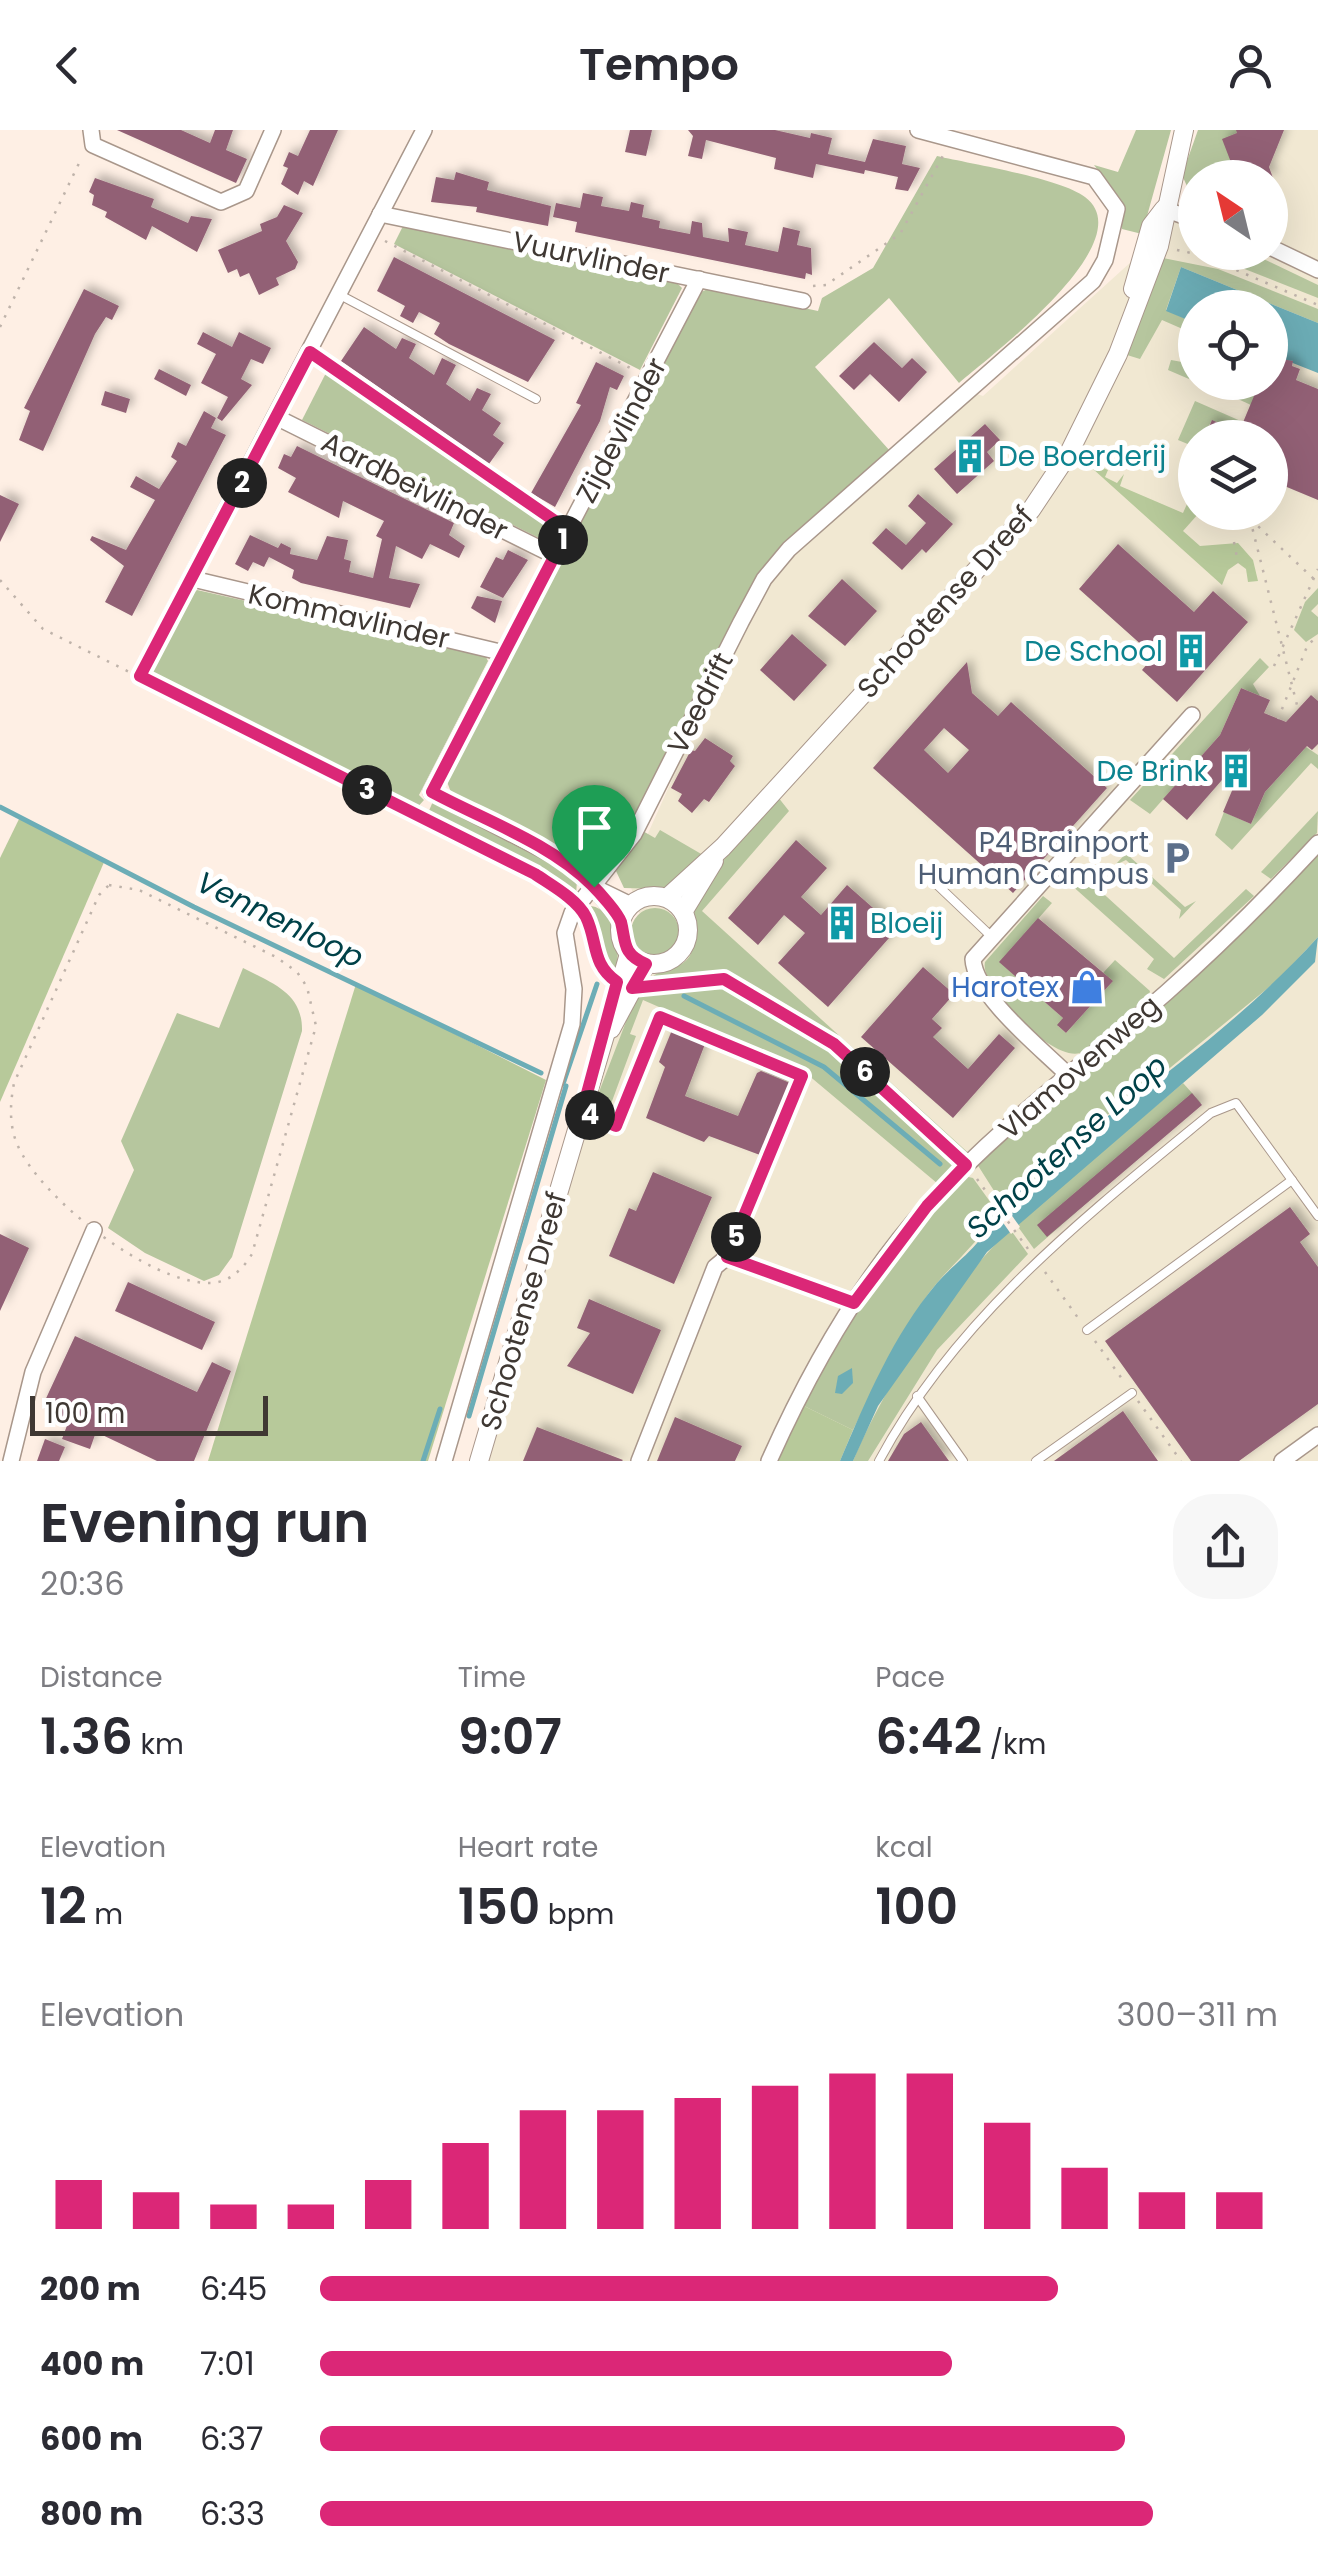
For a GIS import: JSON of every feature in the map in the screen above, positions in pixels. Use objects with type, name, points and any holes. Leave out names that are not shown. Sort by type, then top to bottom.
[{"type":"street","points":[[92,138],[221,202],[231,202],[246,192],[274,130]]},
{"type":"street","points":[[170,616],[424,130]]},
{"type":"street","points":[[918,130],[952,139]]},
{"type":"street","name":"Schootense Dreef","points":[[667,898],[722,847],[1030,510],[1097,404],[1128,328],[1159,246],[1184,130]]},
{"type":"street","name":"Veedrift","points":[[444,1461],[572,1024],[574,989],[565,934],[577,907],[634,834],[764,580],[789,548],[1093,281],[1113,233],[1117,209],[1094,177],[952,139]]},
{"type":"street","points":[[1164,209],[1178,214]]},
{"type":"street","name":"Schootense Dreef","points":[[1128,328],[1146,242],[1164,209]]},
{"type":"street","name":"Vuurvlinder","points":[[380,214],[802,301]]},
{"type":"street","points":[[1288,256],[1318,270]]},
{"type":"street","name":"Zijdevlinder","points":[[594,887],[562,860],[432,792],[698,280]]},
{"type":"street","name":"Aardbeivlinder","points":[[276,417],[555,556]]},
{"type":"street","name":"Kommavlinder","points":[[193,578],[504,653]]},
{"type":"street","points":[[1068,1075],[991,997],[974,973],[974,958],[1192,716]]},
{"type":"street","name":"Vlamovenweg","points":[[769,1461],[796,1400],[854,1303],[914,1222],[966,1165],[1219,944],[1318,843]]},
{"type":"street","name":"Schootense Dreef","points":[[683,912],[722,847]]},
{"type":"street","points":[[594,887],[626,913]]},
{"type":"street","points":[[648,896],[667,898],[683,912],[688,924],[682,950],[660,964],[646,964],[628,954],[622,944],[626,913],[648,896]]},
{"type":"street","name":"Schootense Dreef","points":[[479,1461],[600,1046],[625,985],[628,954]]},
{"type":"street","name":"Schootense Dreef","points":[[625,985],[646,964]]},
{"type":"street","points":[[11,1461],[33,1372],[94,1230]]},
{"type":"street","points":[[639,1461],[715,1267],[727,1257],[854,1303]]},
{"type":"street","points":[[1282,1461],[1318,1435]]},
{"type":"lane","points":[[340,295],[536,399]]},
{"type":"lane","points":[[932,880],[993,938]]},
{"type":"lane","points":[[582,1112],[616,1126],[660,1017],[802,1076],[727,1257]]},
{"type":"lane","points":[[879,1461],[917,1396],[980,1318],[1037,1261],[1211,1113],[1236,1103],[1318,1216]]},
{"type":"lane","points":[[1087,1330],[1292,1180]]},
{"type":"lane","points":[[1308,1202],[1318,1195]]},
{"type":"lane","points":[[1036,1461],[1132,1393]]},
{"type":"lane","points":[[917,1396],[964,1461]]},
{"type":"path","points":[[0,327],[92,138]]},
{"type":"path","points":[[802,301],[805,287],[826,285],[900,234],[952,139]]},
{"type":"path","points":[[371,234],[648,377]]},
{"type":"path","points":[[1159,246],[1201,255],[1318,305]]},
{"type":"path","name":"Aardbeivlinder","points":[[310,352],[568,530]]},
{"type":"path","points":[[1253,530],[1298,709]]},
{"type":"path","points":[[1262,530],[1316,581]]},
{"type":"path","points":[[1234,542],[1238,563]]},
{"type":"path","points":[[1274,666],[1318,570]]},
{"type":"path","points":[[0,580],[43,629],[535,874],[586,917],[598,961],[625,985],[724,979],[834,1044],[966,1165],[1182,1461]]},
{"type":"path","points":[[140,676],[170,616]]},
{"type":"path","points":[[1278,719],[1308,644],[1318,637]]},
{"type":"path","points":[[109,885],[139,890],[276,957],[307,987],[316,1026],[252,1254],[241,1271],[214,1284],[179,1280],[94,1230],[38,1179],[17,1142],[9,1106],[14,1084],[98,895],[109,885]]},
{"type":"shaded area","points":[[1212,130],[1318,130],[1318,1461],[489,1461],[645,931],[628,878],[736,637],[785,556],[977,394],[983,396],[1178,219],[1178,270],[1288,270],[1288,160],[1248,160]]},
{"type":"green space","points":[[1136,130],[1171,130],[1142,234],[1122,229],[1122,201],[1094,165],[1118,172]]},
{"type":"green space","points":[[1198,130],[1240,130],[1239,160],[1187,160]]},
{"type":"green space","points":[[937,156],[1036,178],[1085,197],[1098,217],[1094,241],[1079,268],[1028,324],[959,383],[889,298],[815,367],[890,451],[788,540],[626,833],[602,862],[585,866],[559,848],[452,795],[446,779],[699,293],[710,288],[818,311],[822,298],[873,268]]},
{"type":"green space","points":[[403,226],[675,281],[682,288],[640,370],[394,244]]},
{"type":"green space","points":[[1163,258],[1178,261],[1180,270],[1166,310],[1178,315],[1178,327],[1162,320],[1140,359],[1127,355]]},
{"type":"green space","points":[[1188,270],[1220,270],[1270,290],[1237,290]]},
{"type":"green space","points":[[1247,270],[1287,270],[1318,285],[1318,298]]},
{"type":"green space","points":[[1288,297],[1318,309],[1318,323],[1288,311]]},
{"type":"green space","points":[[1171,360],[1178,361],[1178,374],[1168,370]]},
{"type":"green space","points":[[329,367],[554,523],[545,541],[302,420]]},
{"type":"green space","points":[[1195,401],[1238,420],[1187,420]]},
{"type":"green space","points":[[1097,465],[1108,470],[1105,477],[1117,483],[1124,474],[1120,486],[1178,511],[1178,530],[1184,530],[1200,546],[1238,543],[1253,560],[1258,581],[1248,582],[1246,569],[1238,563],[1228,570],[1222,585],[1093,469]]},
{"type":"green space","points":[[1318,588],[1318,604],[1311,611],[1318,617],[1318,634],[1306,642],[1294,630],[1305,602]]},
{"type":"green space","points":[[197,590],[485,655],[488,661],[419,795],[424,800],[415,810],[151,678],[167,631]]},
{"type":"green space","points":[[1260,658],[1269,667],[1253,684],[1260,696],[1241,688],[1220,735],[1150,814],[1130,800]]},
{"type":"green space","points":[[1306,747],[1318,755],[1318,769],[1311,763],[1232,850],[1215,835],[1224,812],[1251,824],[1265,792]]},
{"type":"green space","points":[[778,797],[789,811],[702,911],[974,1158],[944,1189],[801,1069],[643,1000],[630,1034],[636,1036],[608,1112],[594,1105],[637,993],[648,980],[686,960],[695,935],[694,910],[722,862]]},
{"type":"green space","points":[[434,799],[559,862],[577,880],[576,896],[530,866],[430,817]]},
{"type":"green space","points":[[1318,811],[1317,833],[1271,879],[1261,872]]},
{"type":"green space","points":[[20,817],[105,860],[0,1102],[0,858]]},
{"type":"green space","points":[[641,830],[655,838],[660,830],[703,855],[664,889],[624,888],[616,871]]},
{"type":"green space","points":[[1134,845],[1129,856],[1185,907],[1196,901],[1179,919],[1181,910],[1126,860],[1115,865]]},
{"type":"green space","points":[[1318,851],[1318,937],[1279,979],[1122,1107],[1070,1134],[1045,1160],[1032,1185],[1015,1196],[1013,1203],[1003,1205],[977,1164]]},
{"type":"green space","points":[[1073,866],[1174,958],[1246,889],[1254,896],[1164,979],[1147,969],[1154,959],[1069,883],[1064,889],[1057,883]]},
{"type":"green space","points":[[1043,896],[1052,903],[1000,962],[1063,1018],[1058,1026],[1066,1033],[1112,982],[1103,973],[1115,960],[1150,991],[1148,998],[1116,1028],[1080,1053],[1068,1053],[1036,1035],[1005,1005],[986,974],[985,962]]},
{"type":"green space","points":[[591,906],[606,915],[615,933],[615,974],[602,961],[594,943]]},
{"type":"green space","points":[[655,908],[672,915],[679,932],[672,949],[655,956],[638,949],[631,932],[638,915]]},
{"type":"green space","points":[[243,968],[291,998],[301,1018],[302,1031],[232,1257],[219,1275],[204,1281],[145,1253],[108,1228],[134,1170],[121,1141],[177,1013],[219,1028]]},
{"type":"green space","points":[[356,984],[546,1080],[428,1461],[208,1461]]},
{"type":"green space","points":[[1183,1083],[1201,1103],[1034,1249],[1016,1224]]},
{"type":"green space","points":[[964,1176],[973,1178],[996,1210],[981,1234],[924,1300],[853,1430],[802,1405],[871,1289]]},
{"type":"green space","points":[[1010,1229],[1028,1254],[937,1350],[868,1461],[853,1461],[883,1399],[921,1338],[964,1280]]},
{"type":"green space","points":[[802,1405],[853,1430],[840,1461],[775,1461]]},
{"type":"water","points":[[1180,270],[1237,290],[1178,290],[1178,316],[1166,311]]},
{"type":"water","points":[[1288,311],[1318,323],[1318,373],[1288,361]]},
{"type":"water","name":"Schootense Loop","points":[[1318,937],[1315,962],[1262,1015],[987,1252],[878,1406],[853,1461],[840,1461],[907,1324],[937,1283],[986,1232],[994,1211],[1013,1203],[1017,1190],[1032,1185],[1051,1154],[1070,1137],[1121,1107],[1224,1027]]},
{"type":"water","points":[[852,1368],[853,1383],[842,1394],[835,1393],[838,1376]]},
{"type":"pier","points":[[1001,1200],[1020,1227],[1011,1234],[992,1207]]},
{"type":"building","points":[[117,130],[181,130],[210,143],[215,130],[233,130],[226,150],[247,159],[236,183]]},
{"type":"building","points":[[310,130],[338,130],[313,186],[304,181],[298,195],[281,184],[288,168],[283,166],[289,152],[298,156]]},
{"type":"building","points":[[630,130],[652,130],[646,156],[625,152]]},
{"type":"building","points":[[688,130],[775,130],[810,138],[811,133],[832,138],[828,154],[865,162],[873,139],[906,146],[902,164],[920,168],[908,191],[895,189],[898,177],[865,170],[864,174],[816,164],[813,178],[774,169],[776,158],[706,140],[702,159],[688,156],[693,136]]},
{"type":"building","points":[[1236,130],[1284,130],[1272,160],[1230,160],[1222,139],[1237,133]]},
{"type":"building","points":[[456,172],[489,182],[487,190],[551,206],[548,226],[476,212],[477,207],[431,202],[436,177],[454,180]]},
{"type":"building","points":[[95,178],[154,199],[151,207],[188,223],[191,216],[212,219],[197,252],[152,226],[146,240],[105,217],[107,212],[92,205],[94,195],[89,192]]},
{"type":"building","points":[[583,193],[603,197],[601,206],[629,211],[631,202],[644,205],[642,217],[660,221],[659,228],[690,234],[692,221],[702,223],[703,237],[729,242],[728,228],[748,232],[745,245],[778,252],[783,227],[800,231],[797,245],[811,248],[812,275],[806,273],[805,279],[575,232],[577,222],[553,217],[556,203],[580,208]]},
{"type":"building","points":[[284,205],[303,213],[286,241],[298,262],[295,269],[276,278],[279,285],[259,295],[249,273],[240,277],[237,269],[228,273],[218,250],[262,231],[260,224],[277,217]]},
{"type":"building","points":[[394,257],[555,340],[528,382],[449,344],[434,334],[440,323],[419,312],[413,323],[400,316],[405,306],[377,291]]},
{"type":"building","points":[[84,289],[119,306],[112,320],[106,317],[95,334],[43,451],[19,440],[30,411],[24,408]]},
{"type":"building","points":[[364,327],[396,349],[402,338],[416,344],[409,358],[434,375],[442,358],[456,365],[446,384],[470,401],[477,388],[491,394],[482,410],[501,423],[493,435],[504,443],[489,464],[341,361]]},
{"type":"building","points":[[203,332],[232,347],[239,332],[271,348],[263,364],[251,359],[241,379],[252,385],[222,421],[217,418],[228,397],[201,383],[216,354],[197,344]]},
{"type":"building","points":[[874,342],[902,368],[912,358],[927,372],[899,402],[870,374],[854,390],[839,376]]},
{"type":"building","points":[[1288,360],[1293,361],[1292,366],[1300,369],[1296,380],[1318,389],[1318,500],[1288,488],[1288,420],[1244,420],[1252,400],[1288,400]]},
{"type":"building","points":[[596,362],[624,376],[617,390],[610,387],[600,421],[555,507],[531,493],[581,405],[576,403]]},
{"type":"building","points":[[159,369],[191,385],[186,396],[154,379]]},
{"type":"building","points":[[105,391],[130,399],[126,413],[101,405]]},
{"type":"building","points":[[204,411],[216,418],[211,428],[226,435],[132,616],[105,602],[124,566],[90,540],[92,536],[126,550],[155,500],[130,487],[136,476],[159,489],[177,461],[171,457],[178,442],[186,446]]},
{"type":"building","name":"De Boerderij","points":[[985,424],[1000,440],[987,452],[994,461],[957,494],[934,469]]},
{"type":"building","points":[[297,446],[454,523],[449,535],[465,546],[459,558],[430,544],[422,559],[396,546],[389,578],[420,584],[410,608],[301,583],[292,578],[294,570],[269,557],[264,567],[253,562],[248,571],[235,564],[250,535],[278,548],[281,543],[291,548],[290,554],[317,560],[327,536],[348,540],[344,559],[351,561],[349,572],[373,578],[382,539],[376,536],[384,521],[343,501],[339,518],[288,492],[296,478],[278,468],[284,454],[291,457]]},
{"type":"building","points":[[918,494],[953,524],[926,553],[922,549],[902,570],[872,543],[886,528],[906,545],[926,523],[908,506]]},
{"type":"building","points":[[0,495],[19,504],[0,542]]},
{"type":"building","points":[[1118,544],[1194,612],[1213,591],[1248,622],[1177,702],[1142,670],[1154,656],[1079,589]]},
{"type":"building","points":[[508,550],[528,560],[503,598],[480,587],[496,557],[503,560]]},
{"type":"building","points":[[842,579],[877,611],[845,646],[808,616]]},
{"type":"building","points":[[477,596],[502,601],[495,623],[471,608]]},
{"type":"building","points":[[792,634],[827,665],[794,701],[760,670]]},
{"type":"building","points":[[967,662],[972,693],[998,716],[1011,702],[1107,788],[1013,893],[873,768]],"holes":[[[944,728],[969,750],[948,773],[924,750]]]},
{"type":"building","name":"De Brink","points":[[1241,688],[1270,700],[1264,713],[1286,722],[1311,695],[1318,701],[1318,744],[1312,750],[1307,746],[1265,792],[1251,824],[1223,812],[1250,748],[1187,820],[1163,799],[1220,735]]},
{"type":"building","points":[[705,738],[733,756],[730,761],[735,766],[709,802],[704,799],[692,813],[678,801],[682,794],[671,788],[691,750],[695,751]]},
{"type":"building","name":"Bloeij","points":[[796,840],[827,868],[801,897],[821,915],[847,885],[897,929],[828,1007],[778,963],[805,933],[784,915],[758,945],[728,918]]},
{"type":"building","points":[[1038,918],[1113,981],[1066,1033],[1057,1025],[1063,1018],[999,962]]},
{"type":"building","points":[[923,967],[954,994],[932,1019],[942,1028],[933,1037],[968,1069],[999,1034],[1015,1048],[953,1118],[861,1037]]},
{"type":"building","points":[[672,1030],[705,1044],[685,1096],[738,1116],[757,1073],[761,1071],[790,1083],[760,1155],[709,1136],[704,1142],[646,1118],[665,1067],[659,1062]]},
{"type":"building","points":[[1192,1093],[1202,1105],[1047,1237],[1037,1225]]},
{"type":"building","points":[[653,1172],[712,1197],[674,1284],[609,1256],[629,1208],[636,1211]]},
{"type":"building","points":[[1290,1207],[1310,1234],[1300,1242],[1318,1267],[1318,1404],[1239,1461],[1191,1461],[1105,1341]]},
{"type":"building","points":[[0,1234],[29,1248],[0,1311]]},
{"type":"building","points":[[128,1282],[215,1322],[202,1350],[115,1311]]},
{"type":"building","points":[[589,1299],[661,1330],[633,1394],[567,1366],[590,1333],[577,1328]]},
{"type":"building","points":[[75,1336],[197,1392],[212,1362],[231,1371],[194,1461],[157,1461],[96,1432],[90,1449],[62,1439],[69,1420],[42,1407]]},
{"type":"building","points":[[1123,1411],[1158,1461],[1054,1461]]},
{"type":"building","points":[[675,1417],[742,1446],[735,1461],[657,1461]]},
{"type":"building","points":[[921,1422],[949,1461],[888,1461],[904,1434]]},
{"type":"building","points":[[537,1427],[623,1460],[523,1461]]},
{"type":"building","points":[[45,1439],[65,1447],[59,1461],[37,1461]]},
{"type":"waterway","name":"Vennenloop","points":[[0,807],[194,907],[541,1073]]},
{"type":"waterway","name":"Vennenloop","points":[[563,1084],[597,984]]},
{"type":"waterway","name":"Vennenloop","points":[[684,996],[824,1067],[940,1164]]},
{"type":"waterway","points":[[469,1416],[566,1086]]},
{"type":"waterway","points":[[423,1461],[440,1409]]},
{"type":"place","name":"De Boerderij","points":[[970,456]]},
{"type":"place","name":"De School","points":[[1191,651]]},
{"type":"place","name":"De Brink","points":[[1236,771]]},
{"type":"place","name":"P4 Brainport Human Campus","points":[[1177,858]]},
{"type":"place","name":"Bloeij","points":[[842,923]]},
{"type":"place","name":"Harotex","points":[[1087,987]]},
{"type":"route","points":[[310,352],[568,530],[432,792],[562,860],[594,887],[621,921],[622,944],[628,954],[646,964],[632,988],[656,989],[711,977],[724,979],[834,1044],[966,1165],[927,1206],[854,1303],[739,1258],[727,1257],[802,1076],[660,1017],[616,1126],[582,1112],[617,982],[605,974],[598,961],[586,917],[577,907],[535,874],[140,676],[310,352]]}]
